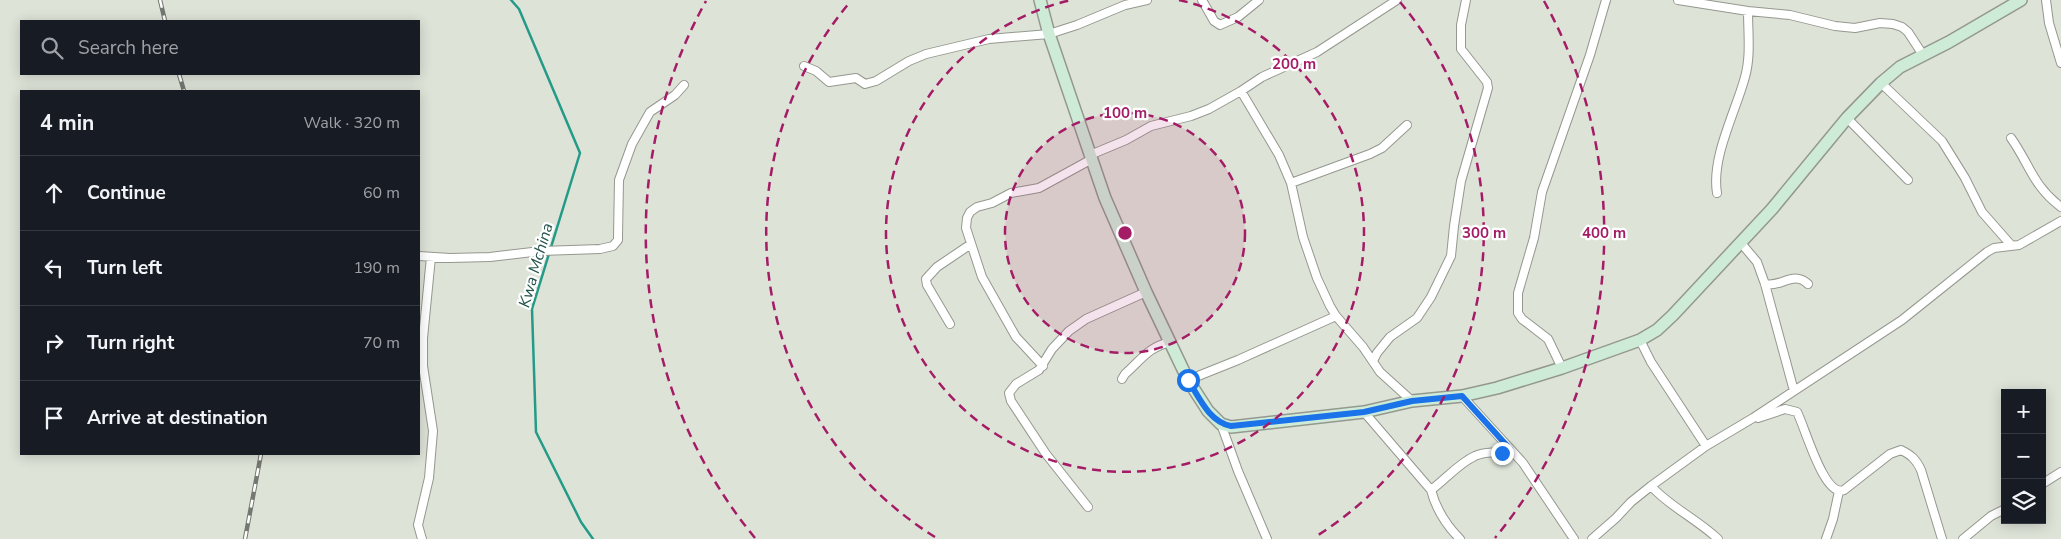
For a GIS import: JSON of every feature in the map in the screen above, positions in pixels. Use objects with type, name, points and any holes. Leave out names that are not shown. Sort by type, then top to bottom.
[{"type":"street","points":[[1040,0],[1049,34],[1105,198],[1146,292],[1188,380],[1208,411],[1221,424],[1238,471],[1267,539]]},
{"type":"street","points":[[804,66],[816,71],[829,82],[856,78],[866,84],[876,81],[909,61],[926,54],[989,39],[1049,34],[1077,25],[1124,5],[1147,0]]},
{"type":"street","points":[[1202,0],[1214,21],[1220,25],[1238,17],[1259,0]]},
{"type":"street","points":[[1043,366],[1016,338],[982,277],[965,224],[968,214],[973,209],[992,203],[1011,193],[1039,188],[1091,157],[1151,126],[1191,116],[1209,109],[1262,77],[1317,52],[1397,0]]},
{"type":"street","points":[[1373,361],[1390,337],[1417,318],[1431,297],[1451,256],[1461,181],[1488,88],[1487,82],[1461,49],[1461,25],[1466,0]]},
{"type":"street","points":[[1562,368],[1548,339],[1522,319],[1518,313],[1518,292],[1536,232],[1542,192],[1590,55],[1606,0]]},
{"type":"street","points":[[1678,0],[1748,11],[1790,15],[1835,26],[1856,28],[1880,23],[1893,24],[1902,27],[1908,32],[1923,55]]},
{"type":"street","points":[[1221,424],[1244,426],[1364,412],[1412,401],[1462,396],[1562,368],[1640,340],[1657,330],[1673,315],[1741,243],[1847,118],[1881,83],[1900,68],[2021,0]]},
{"type":"street","points":[[2046,0],[2049,23],[2061,63]]},
{"type":"street","points":[[1717,193],[1716,176],[1722,148],[1746,75],[1748,11]]},
{"type":"street","points":[[1881,83],[1942,141],[1965,178],[1982,212],[2011,245]]},
{"type":"street","points":[[420,256],[490,257],[541,251],[600,249],[613,246],[618,240],[619,180],[632,144],[650,112],[675,96],[684,85]]},
{"type":"street","points":[[1241,91],[1279,155],[1291,182],[1303,237],[1317,278],[1336,316],[1363,347],[1393,387],[1412,401]]},
{"type":"street","points":[[1847,118],[1908,180]]},
{"type":"street","points":[[1291,182],[1370,154],[1382,148],[1407,125]]},
{"type":"street","points":[[2011,138],[2025,158],[2034,180],[2061,207]]},
{"type":"street","points":[[1592,539],[1631,502],[1706,446],[1754,418],[1902,320],[1987,252],[1994,248],[2019,245],[2061,221]]},
{"type":"street","points":[[1741,243],[1757,262],[1765,284],[1794,391]]},
{"type":"street","points":[[950,324],[927,285],[926,279],[937,267],[971,244]]},
{"type":"street","points":[[422,539],[418,525],[429,478],[433,431],[423,366],[423,338],[431,257]]},
{"type":"street","points":[[1765,284],[1769,285],[1795,278],[1800,278],[1808,284]]},
{"type":"street","points":[[1088,507],[1046,454],[1009,393],[1011,389],[1034,375],[1043,366],[1052,349],[1069,331],[1086,319],[1146,292]]},
{"type":"street","points":[[1188,380],[1336,316]]},
{"type":"street","points":[[1640,340],[1651,362],[1706,446]]},
{"type":"street","points":[[1122,379],[1156,345],[1171,342]]},
{"type":"street","points":[[1462,396],[1523,463],[1574,539]]},
{"type":"street","points":[[1754,418],[1761,418],[1786,409],[1796,412],[1824,477],[1831,487],[1839,491],[1844,490],[1890,454],[1901,450],[1909,454],[1916,460],[1921,470],[1942,539]]},
{"type":"street","points":[[1364,412],[1430,490],[1443,517],[1460,539]]},
{"type":"street","points":[[1430,490],[1466,460],[1483,453],[1496,454],[1510,449]]},
{"type":"street","points":[[2046,481],[2061,472]]},
{"type":"street","points":[[1651,486],[1660,496],[1718,539]]},
{"type":"street","points":[[1826,539],[1833,519],[1839,491]]},
{"type":"street","points":[[1963,539],[1990,516],[2001,511]]},
{"type":"waterway","name":"Kwa Mchina","points":[[511,0],[519,9],[580,153],[532,309],[536,432],[581,522],[593,539]]},
{"type":"railway","points":[[160,0],[165,20]]},
{"type":"railway","points":[[179,75],[184,90]]},
{"type":"railway","points":[[245,539],[261,455]]},
{"type":"route","points":[[1188,380],[1208,411],[1221,424],[1231,426],[1364,412],[1412,401],[1438,400],[1462,396],[1510,449],[1502,453]]}]
